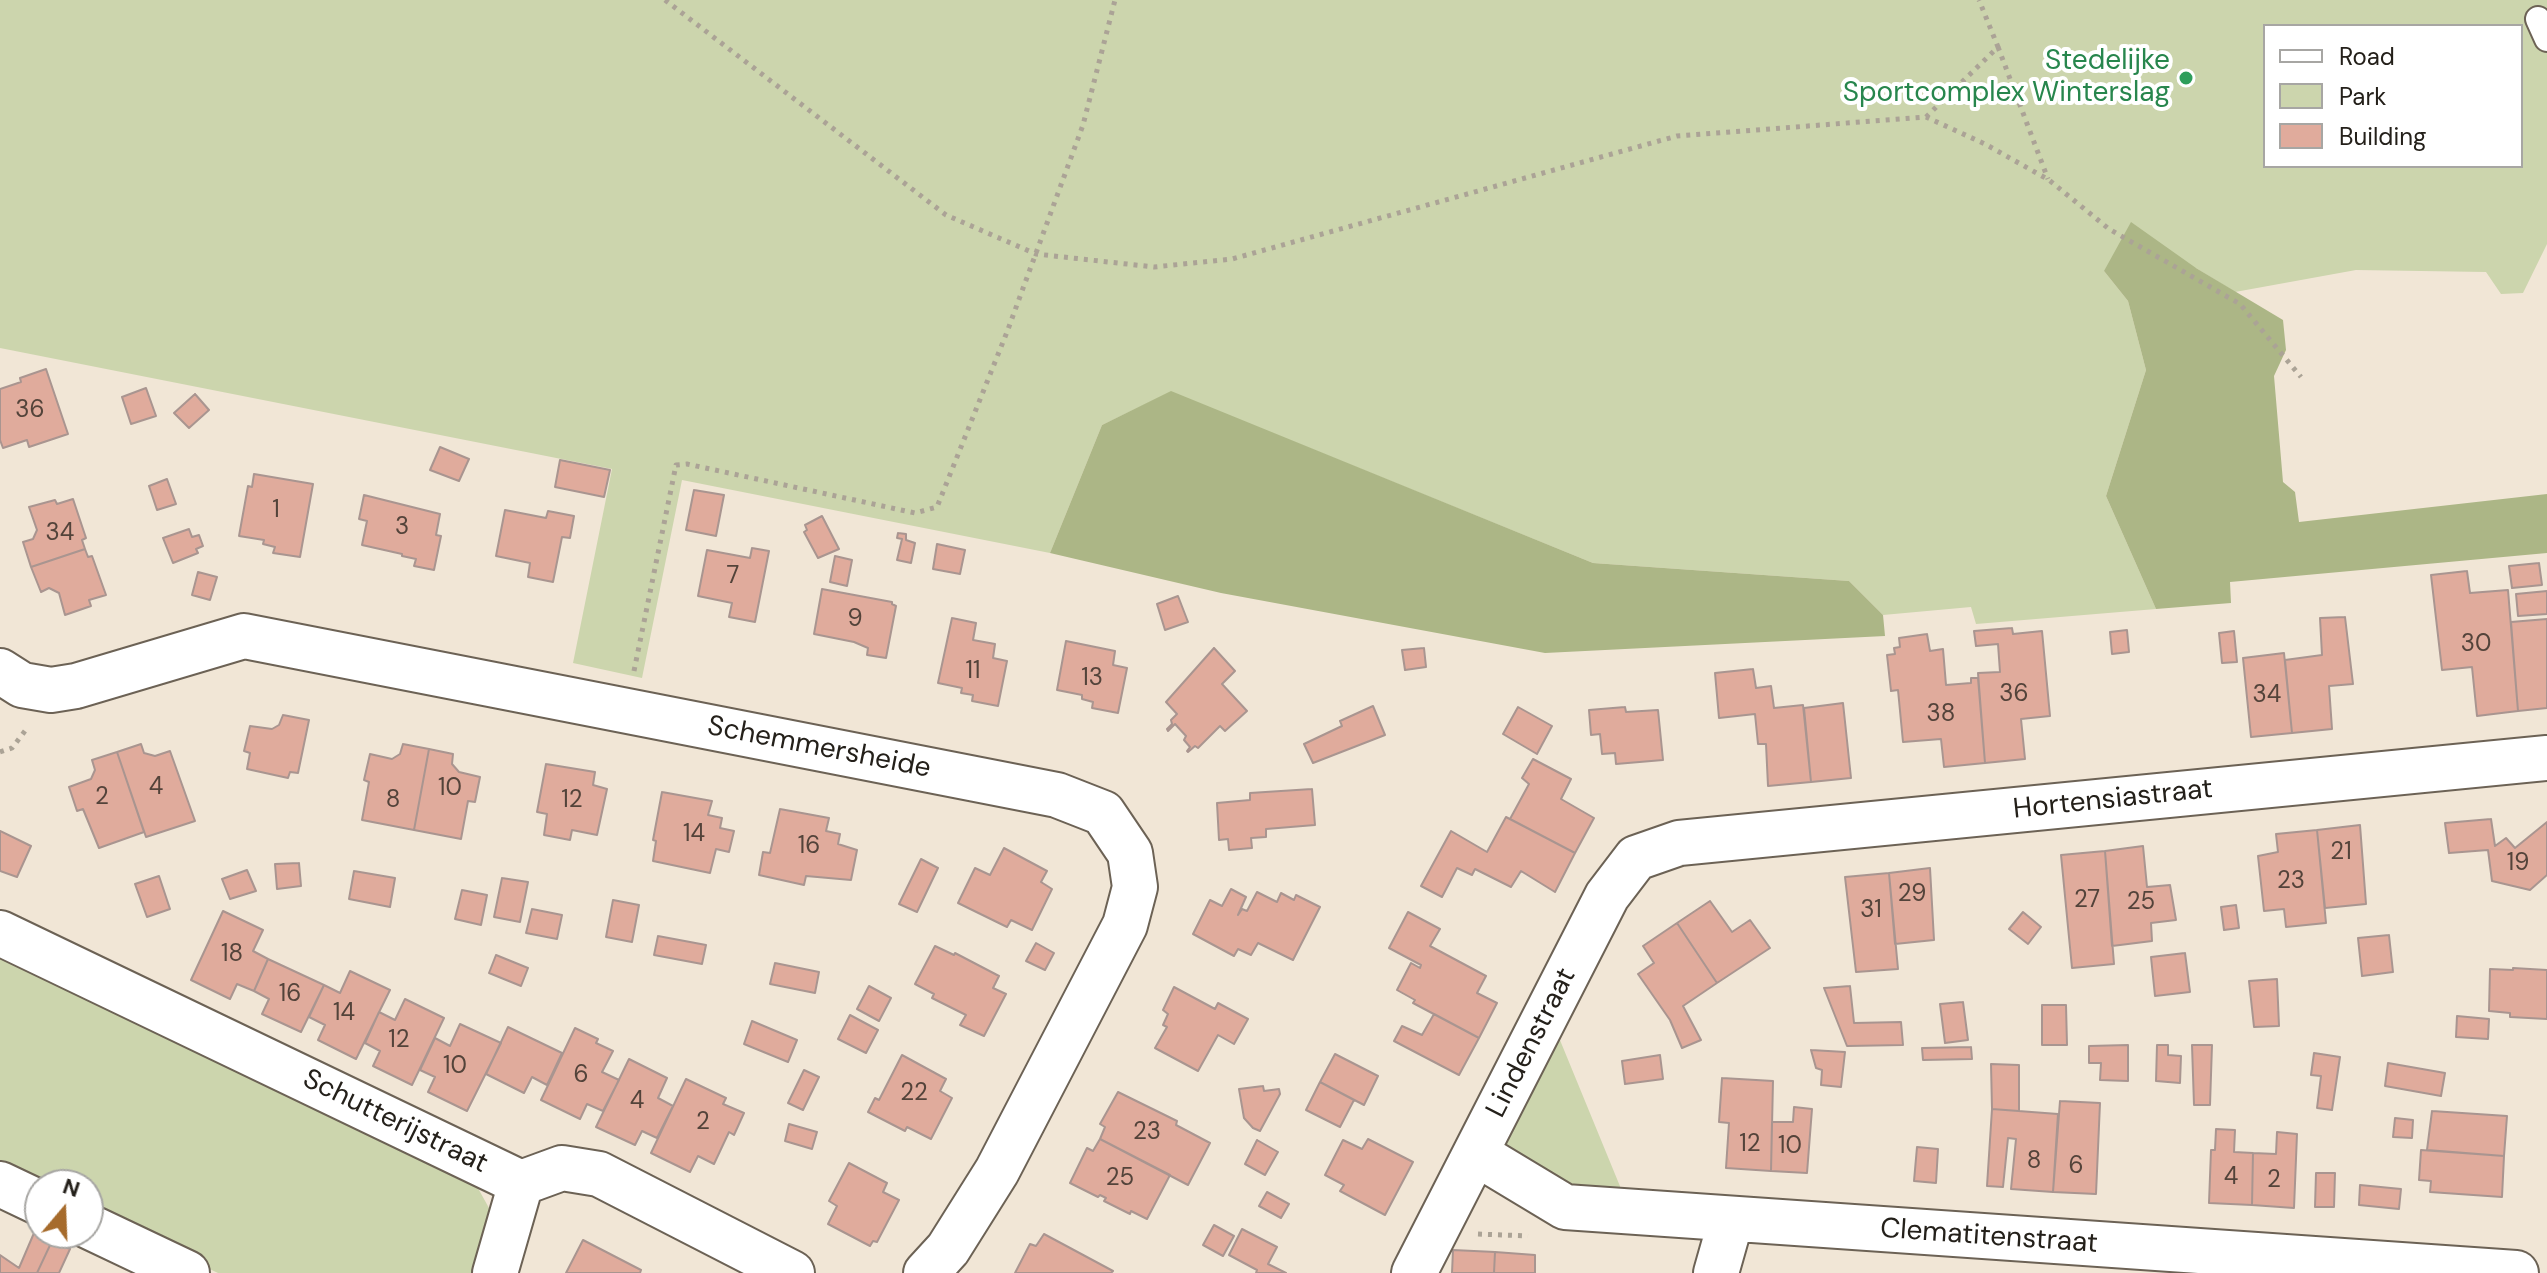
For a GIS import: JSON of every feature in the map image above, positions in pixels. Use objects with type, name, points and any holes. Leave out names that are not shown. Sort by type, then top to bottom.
[{"type":"street","name":"Schemmersheide","points":[[17,694],[76,686],[244,636],[1057,795],[1103,813],[1130,853],[1135,887],[1125,925],[997,1171],[948,1249],[926,1273]]},
{"type":"street","name":"Hortensiastraat","points":[[1679,843],[2547,758]]},
{"type":"street","name":"Lindenstraat","points":[[1414,1273],[1607,896],[1636,858],[1679,843]]},
{"type":"street","name":"Schutterijstraat","points":[[0,933],[521,1183],[562,1168],[599,1174],[792,1273]]},
{"type":"street","name":"Clematitenstraat","points":[[1477,1154],[1565,1207],[1731,1220],[2041,1257],[2516,1273]]},
{"type":"street","points":[[495,1273],[521,1183]]},
{"type":"street","points":[[0,1184],[24,1195]]},
{"type":"street","points":[[1716,1273],[1731,1220]]},
{"type":"street","points":[[104,1234],[187,1273]]},
{"type":"path","points":[[665,0],[946,215],[1036,254],[1154,267],[1232,259],[1677,136],[1926,117],[1985,144],[2049,180],[2109,229],[2240,304],[2301,377]]},
{"type":"path","points":[[634,674],[676,465],[687,464],[915,513],[937,507],[1083,125],[1115,0]]},
{"type":"path","points":[[1979,0],[2049,180]]},
{"type":"path","points":[[1926,117],[1998,47]]},
{"type":"path","points":[[0,752],[12,748],[17,694]]},
{"type":"green space","points":[[0,0],[2547,0],[2547,244],[2523,293],[2501,294],[2486,272],[2356,270],[2235,292],[2196,268],[2104,271],[2128,301],[2146,370],[2106,496],[2156,609],[1976,624],[1971,607],[1883,615],[1849,581],[1593,563],[1171,392],[1102,425],[1050,553],[682,480],[642,678],[573,663],[612,469],[0,348]]},
{"type":"green space","points":[[2131,222],[2196,268],[2283,320],[2286,350],[2274,376],[2283,482],[2295,492],[2299,522],[2547,494],[2547,553],[2230,582],[2231,603],[2156,609],[2106,496],[2146,370],[2128,301],[2104,271]]},
{"type":"green space","points":[[1171,391],[1593,563],[1849,581],[1883,615],[1885,636],[1545,653],[1221,593],[1050,553],[1102,425]]},
{"type":"green space","points":[[0,954],[474,1181],[489,1208],[488,1238],[473,1273],[218,1273],[104,1219],[104,1169],[24,1169],[24,1179],[0,1169]]},
{"type":"green space","points":[[1555,1028],[1624,1196],[1573,1192],[1502,1148]]},
{"type":"building","points":[[46,369],[68,434],[29,447],[27,440],[3,448],[0,440],[0,389]]},
{"type":"building","points":[[146,388],[156,416],[131,424],[122,397]]},
{"type":"building","points":[[195,394],[209,410],[189,428],[174,413]]},
{"type":"building","points":[[440,447],[469,459],[459,481],[430,470]]},
{"type":"building","points":[[560,460],[610,470],[604,497],[555,487]]},
{"type":"building","points":[[254,474],[313,484],[300,557],[273,553],[275,547],[263,544],[264,540],[239,536],[248,486],[252,487]]},
{"type":"building","points":[[167,479],[176,504],[157,510],[149,486]]},
{"type":"building","points":[[694,490],[724,495],[716,536],[686,530]]},
{"type":"building","points":[[364,495],[440,514],[436,535],[441,536],[434,570],[414,566],[416,559],[402,554],[362,545],[367,521],[359,519]]},
{"type":"building","points":[[73,499],[86,538],[82,540],[85,549],[31,567],[23,542],[33,539],[37,530],[29,507]]},
{"type":"building","points":[[505,510],[546,518],[548,511],[574,516],[570,538],[562,537],[553,582],[528,577],[530,563],[496,556]]},
{"type":"building","points":[[822,516],[839,549],[818,558],[804,532],[807,530],[805,525]]},
{"type":"building","points":[[189,529],[192,537],[199,535],[203,546],[196,549],[198,553],[173,563],[163,538]]},
{"type":"building","points":[[898,533],[906,534],[906,540],[915,543],[911,563],[897,560],[902,539],[897,538]]},
{"type":"building","points":[[937,544],[965,550],[960,574],[933,569]]},
{"type":"building","points":[[752,548],[769,551],[755,622],[729,617],[732,603],[698,596],[707,550],[750,558]]},
{"type":"building","points":[[85,549],[88,557],[92,556],[106,595],[89,600],[91,606],[65,615],[59,593],[49,588],[41,592],[31,567]]},
{"type":"building","points":[[835,556],[852,560],[847,586],[830,582]]},
{"type":"building","points":[[2539,563],[2542,585],[2512,588],[2509,566]]},
{"type":"building","points":[[2467,571],[2470,593],[2508,590],[2518,711],[2477,716],[2472,667],[2442,670],[2431,575]]},
{"type":"building","points":[[198,572],[217,577],[210,600],[192,595]]},
{"type":"building","points":[[822,589],[892,602],[896,606],[886,658],[867,655],[868,648],[854,642],[814,634]]},
{"type":"building","points":[[2547,591],[2547,614],[2518,616],[2516,594]]},
{"type":"building","points":[[1178,596],[1188,622],[1165,630],[1157,604]]},
{"type":"building","points":[[2345,617],[2353,684],[2329,686],[2332,729],[2292,733],[2285,660],[2322,655],[2320,618]]},
{"type":"building","points":[[952,618],[976,623],[973,640],[995,644],[993,658],[1007,661],[998,706],[972,701],[973,695],[961,693],[962,688],[938,683]]},
{"type":"building","points":[[2547,619],[2547,708],[2518,711],[2511,622]]},
{"type":"building","points":[[2012,628],[2013,634],[2042,631],[2050,716],[2021,719],[2025,759],[1985,763],[1978,673],[2000,672],[1998,644],[1976,646],[1974,631]]},
{"type":"building","points":[[2127,630],[2129,652],[2112,654],[2110,632]]},
{"type":"building","points":[[2234,631],[2237,662],[2222,663],[2219,633]]},
{"type":"building","points":[[1927,634],[1930,651],[1943,649],[1946,685],[1971,683],[1971,678],[1978,678],[1985,763],[1944,767],[1941,739],[1903,742],[1898,690],[1891,691],[1887,655],[1895,654],[1894,648],[1900,647],[1899,638]]},
{"type":"building","points":[[1066,641],[1115,651],[1113,665],[1127,668],[1118,713],[1092,708],[1093,702],[1082,699],[1082,695],[1057,690]]},
{"type":"building","points":[[1214,648],[1235,671],[1222,684],[1247,711],[1225,731],[1220,726],[1198,748],[1195,746],[1188,752],[1190,747],[1184,740],[1186,736],[1175,724],[1167,729],[1177,714],[1166,702]]},
{"type":"building","points":[[1424,648],[1426,667],[1405,670],[1402,650]]},
{"type":"building","points":[[2284,653],[2292,733],[2251,737],[2243,658]]},
{"type":"building","points":[[1753,669],[1756,688],[1771,686],[1774,708],[1803,705],[1811,782],[1768,786],[1766,744],[1758,744],[1755,714],[1719,718],[1715,673]]},
{"type":"building","points":[[1843,703],[1851,778],[1811,782],[1804,708]]},
{"type":"building","points":[[1373,706],[1385,735],[1313,763],[1304,744],[1342,726],[1340,721]]},
{"type":"building","points":[[1518,707],[1552,726],[1537,754],[1503,734]]},
{"type":"building","points":[[1625,707],[1626,712],[1658,710],[1663,760],[1616,764],[1615,753],[1602,754],[1600,734],[1591,735],[1589,710]]},
{"type":"building","points":[[283,715],[309,720],[298,773],[290,772],[288,778],[247,769],[250,753],[244,751],[250,726],[272,729],[279,725]]},
{"type":"building","points":[[141,744],[144,753],[155,756],[170,751],[195,821],[146,837],[117,752]]},
{"type":"building","points":[[403,744],[429,749],[414,830],[362,820],[369,782],[364,780],[370,754],[392,759],[400,754]]},
{"type":"building","points":[[429,749],[453,754],[452,764],[459,772],[480,777],[475,802],[468,801],[461,839],[414,830]]},
{"type":"building","points":[[117,752],[144,832],[99,848],[83,809],[77,811],[69,787],[91,779],[95,770],[92,760]]},
{"type":"building","points":[[1533,759],[1571,779],[1561,799],[1594,818],[1575,853],[1510,819],[1529,784],[1522,778]]},
{"type":"building","points":[[546,764],[595,772],[593,785],[607,789],[597,835],[572,830],[570,840],[544,835],[547,814],[537,812]]},
{"type":"building","points":[[1312,789],[1315,825],[1266,829],[1266,837],[1251,838],[1252,848],[1229,850],[1228,839],[1219,840],[1217,803],[1250,800],[1250,793]]},
{"type":"building","points":[[662,792],[712,801],[708,815],[722,818],[720,828],[734,831],[729,852],[716,849],[710,873],[653,861],[656,841],[653,840]]},
{"type":"building","points":[[780,809],[829,818],[826,831],[840,834],[838,844],[857,850],[851,880],[806,876],[804,885],[759,875],[763,852],[770,853]]},
{"type":"building","points":[[1506,817],[1575,853],[1555,892],[1521,871],[1511,887],[1475,869],[1472,875],[1457,868],[1442,897],[1421,886],[1451,831],[1487,852]]},
{"type":"building","points":[[2491,819],[2495,846],[2506,838],[2515,848],[2547,822],[2547,875],[2530,890],[2492,881],[2488,850],[2449,853],[2445,823]]},
{"type":"building","points":[[2360,825],[2366,904],[2325,908],[2317,830]]},
{"type":"building","points":[[2317,830],[2326,923],[2286,927],[2284,909],[2264,911],[2258,856],[2278,852],[2276,834]]},
{"type":"building","points":[[0,831],[31,846],[17,877],[0,871]]},
{"type":"building","points":[[2143,846],[2147,887],[2170,885],[2176,920],[2151,923],[2152,941],[2112,946],[2105,851]]},
{"type":"building","points":[[1004,848],[1047,871],[1041,882],[1052,889],[1032,930],[1011,920],[1007,927],[958,903],[975,868],[990,875]]},
{"type":"building","points":[[2105,851],[2114,964],[2072,968],[2061,855]]},
{"type":"building","points":[[921,859],[938,868],[917,912],[899,904]]},
{"type":"building","points":[[299,863],[301,886],[277,889],[275,864]]},
{"type":"building","points":[[1930,868],[1934,940],[1895,944],[1889,873]]},
{"type":"building","points":[[247,870],[256,891],[230,899],[222,879]]},
{"type":"building","points":[[354,871],[395,878],[390,907],[349,899]]},
{"type":"building","points":[[1889,873],[1898,969],[1856,972],[1845,877]]},
{"type":"building","points":[[159,876],[170,909],[147,917],[135,884]]},
{"type":"building","points":[[502,878],[528,882],[520,922],[494,917]]},
{"type":"building","points":[[1231,889],[1246,897],[1238,915],[1242,909],[1247,911],[1257,892],[1277,902],[1281,893],[1294,900],[1296,895],[1320,907],[1293,960],[1258,943],[1251,955],[1238,949],[1234,956],[1193,934],[1210,900],[1222,906]]},
{"type":"building","points":[[462,890],[487,895],[481,925],[455,919]]},
{"type":"building","points":[[613,900],[639,905],[632,942],[606,937]]},
{"type":"building","points":[[1710,901],[1732,932],[1750,920],[1770,948],[1717,983],[1677,923]]},
{"type":"building","points":[[2236,905],[2239,928],[2224,930],[2221,907]]},
{"type":"building","points":[[532,909],[562,915],[557,939],[526,933]]},
{"type":"building","points":[[223,911],[263,930],[253,951],[268,959],[254,991],[237,984],[230,999],[191,980]]},
{"type":"building","points":[[1408,912],[1440,929],[1430,946],[1486,976],[1477,993],[1497,1003],[1479,1038],[1413,1003],[1415,1000],[1397,990],[1411,963],[1420,968],[1421,965],[1389,948]]},
{"type":"building","points":[[2023,912],[2041,927],[2028,944],[2009,929]]},
{"type":"building","points":[[1677,923],[1717,983],[1683,1006],[1701,1040],[1682,1048],[1670,1020],[1638,974],[1654,963],[1643,946]]},
{"type":"building","points":[[2389,935],[2393,972],[2362,976],[2358,938]]},
{"type":"building","points":[[658,936],[706,945],[702,964],[654,955]]},
{"type":"building","points":[[1036,943],[1054,953],[1045,970],[1026,961]]},
{"type":"building","points":[[935,946],[999,976],[993,988],[1006,994],[984,1036],[960,1025],[966,1015],[932,998],[934,994],[915,984]]},
{"type":"building","points":[[2185,953],[2190,992],[2155,996],[2151,957]]},
{"type":"building","points":[[496,955],[528,968],[521,986],[489,973]]},
{"type":"building","points":[[268,959],[324,985],[301,1032],[262,1014],[269,999],[254,991]]},
{"type":"building","points":[[775,963],[819,972],[815,993],[770,984]]},
{"type":"building","points":[[2490,969],[2547,970],[2547,1019],[2510,1017],[2510,1013],[2489,1011]]},
{"type":"building","points":[[350,971],[390,990],[356,1059],[318,1040],[325,1025],[309,1017],[324,985],[340,993]]},
{"type":"building","points":[[2277,979],[2279,1026],[2254,1027],[2249,981]]},
{"type":"building","points":[[869,986],[891,998],[879,1021],[857,1009]]},
{"type":"building","points":[[1850,986],[1854,1023],[1901,1022],[1903,1045],[1847,1046],[1824,988]]},
{"type":"building","points":[[1174,987],[1215,1009],[1218,1003],[1248,1019],[1234,1044],[1218,1035],[1198,1071],[1155,1048],[1167,1027],[1163,1025],[1168,1014],[1163,1010]]},
{"type":"building","points":[[405,999],[444,1018],[412,1085],[373,1066],[380,1051],[365,1043],[379,1012],[395,1020]]},
{"type":"building","points":[[1963,1002],[1968,1040],[1945,1043],[1940,1004]]},
{"type":"building","points":[[2042,1005],[2066,1005],[2067,1045],[2042,1045]]},
{"type":"building","points":[[1434,1014],[1479,1038],[1459,1075],[1394,1041],[1402,1026],[1422,1035]]},
{"type":"building","points":[[850,1015],[878,1030],[866,1053],[838,1039]]},
{"type":"building","points":[[2457,1016],[2489,1019],[2488,1039],[2456,1037]]},
{"type":"building","points":[[752,1021],[797,1040],[788,1062],[744,1044]]},
{"type":"building","points":[[460,1024],[501,1043],[467,1111],[428,1092],[435,1077],[420,1070],[435,1038],[450,1046]]},
{"type":"building","points":[[508,1027],[562,1053],[547,1085],[532,1077],[524,1093],[486,1074]]},
{"type":"building","points":[[575,1028],[598,1039],[596,1043],[613,1051],[602,1072],[619,1080],[603,1111],[587,1104],[580,1119],[541,1100]]},
{"type":"building","points":[[2128,1045],[2128,1081],[2100,1080],[2101,1063],[2089,1063],[2089,1046]]},
{"type":"building","points":[[2157,1045],[2168,1045],[2168,1055],[2181,1056],[2180,1083],[2156,1081]]},
{"type":"building","points":[[2192,1045],[2212,1045],[2210,1105],[2194,1105]]},
{"type":"building","points":[[1971,1047],[1972,1059],[1923,1060],[1922,1048]]},
{"type":"building","points":[[1811,1050],[1845,1052],[1841,1087],[1821,1085],[1822,1070],[1816,1068]]},
{"type":"building","points":[[2314,1053],[2340,1057],[2332,1110],[2317,1108],[2321,1076],[2311,1075]]},
{"type":"building","points":[[1335,1054],[1378,1076],[1364,1105],[1320,1082]]},
{"type":"building","points":[[902,1055],[946,1079],[940,1091],[952,1098],[931,1139],[907,1127],[905,1131],[868,1112],[875,1098],[879,1100]]},
{"type":"building","points":[[1660,1055],[1663,1079],[1625,1084],[1622,1061]]},
{"type":"building","points":[[629,1059],[667,1078],[658,1098],[673,1106],[657,1138],[642,1131],[635,1145],[596,1127]]},
{"type":"building","points":[[2388,1063],[2445,1073],[2441,1096],[2385,1086]]},
{"type":"building","points":[[1991,1064],[2019,1065],[2019,1111],[1992,1109]]},
{"type":"building","points":[[804,1070],[819,1077],[803,1110],[788,1103]]},
{"type":"building","points":[[1722,1078],[1773,1081],[1771,1171],[1726,1168],[1729,1123],[1719,1122]]},
{"type":"building","points":[[686,1079],[726,1098],[723,1104],[744,1113],[734,1135],[729,1132],[714,1164],[698,1156],[690,1172],[651,1153]]},
{"type":"building","points":[[1320,1082],[1354,1100],[1340,1127],[1306,1110]]},
{"type":"building","points":[[1263,1086],[1264,1091],[1279,1089],[1280,1094],[1260,1131],[1244,1118],[1239,1089]]},
{"type":"building","points":[[1118,1092],[1177,1121],[1176,1125],[1210,1143],[1188,1185],[1100,1139],[1105,1127],[1100,1124]]},
{"type":"building","points":[[2060,1101],[2100,1103],[2096,1194],[2053,1192]]},
{"type":"building","points":[[1794,1107],[1812,1109],[1807,1173],[1771,1171],[1772,1122],[1793,1122]]},
{"type":"building","points":[[1992,1109],[2058,1114],[2053,1192],[2011,1189],[2016,1139],[2008,1138],[2003,1187],[1987,1186]]},
{"type":"building","points":[[2432,1111],[2507,1116],[2504,1156],[2427,1150]]},
{"type":"building","points":[[2395,1118],[2413,1120],[2412,1138],[2393,1137]]},
{"type":"building","points":[[789,1124],[817,1132],[812,1149],[785,1141]]},
{"type":"building","points":[[2216,1129],[2235,1130],[2234,1152],[2253,1153],[2252,1205],[2209,1203],[2211,1150],[2215,1150]]},
{"type":"building","points":[[2277,1132],[2297,1134],[2294,1208],[2252,1205],[2253,1153],[2276,1154]]},
{"type":"building","points":[[1100,1139],[1170,1175],[1147,1219],[1131,1211],[1130,1214],[1104,1201],[1106,1198],[1070,1183],[1087,1148],[1093,1151]]},
{"type":"building","points":[[1368,1139],[1413,1162],[1385,1215],[1340,1191],[1344,1185],[1325,1175],[1343,1140],[1362,1149]]},
{"type":"building","points":[[1257,1140],[1278,1152],[1265,1175],[1245,1164]]},
{"type":"building","points":[[1917,1147],[1938,1149],[1936,1183],[1914,1181]]},
{"type":"building","points":[[2421,1150],[2504,1156],[2502,1197],[2430,1192],[2431,1181],[2419,1180]]},
{"type":"building","points":[[849,1163],[887,1183],[883,1192],[899,1200],[877,1242],[873,1241],[870,1246],[828,1224],[837,1206],[829,1201]]},
{"type":"building","points":[[2316,1173],[2335,1173],[2334,1207],[2315,1207]]},
{"type":"building","points":[[2360,1185],[2401,1189],[2399,1209],[2359,1205]]},
{"type":"building","points":[[1267,1192],[1289,1204],[1281,1218],[1259,1206]]},
{"type":"building","points":[[1214,1225],[1234,1236],[1223,1256],[1203,1245]]},
{"type":"building","points":[[1242,1229],[1277,1247],[1268,1264],[1286,1273],[1256,1273],[1257,1270],[1229,1255]]},
{"type":"building","points":[[1044,1234],[1113,1271],[1015,1273],[1030,1244],[1036,1246]]},
{"type":"building","points":[[583,1240],[641,1270],[640,1273],[566,1273]]},
{"type":"building","points":[[27,1249],[48,1249],[37,1273],[0,1273],[0,1255],[19,1268]]},
{"type":"building","points":[[48,1249],[70,1249],[59,1273],[37,1273]]},
{"type":"building","points":[[1453,1250],[1495,1252],[1494,1273],[1452,1273]]},
{"type":"building","points":[[1495,1252],[1535,1255],[1535,1273],[1494,1273]]},
{"type":"place","name":"Stedelijke Sportcomplex Winterslag","points":[[2186,78]]}]
